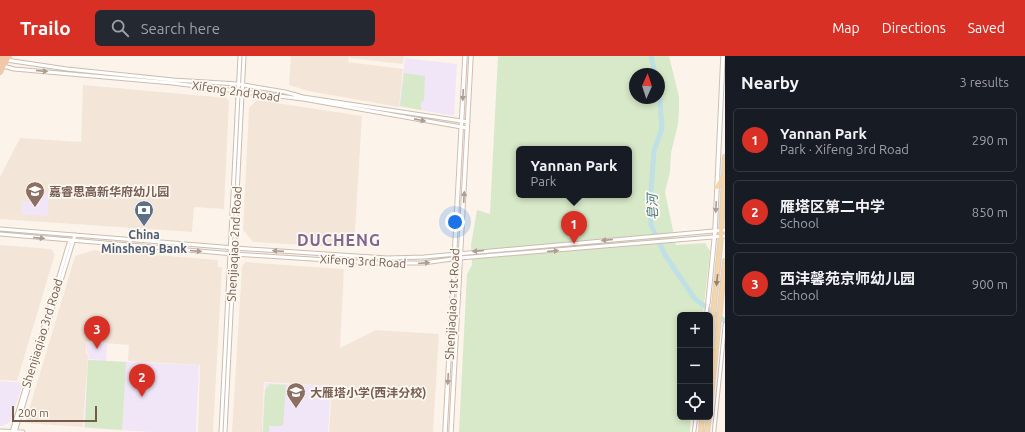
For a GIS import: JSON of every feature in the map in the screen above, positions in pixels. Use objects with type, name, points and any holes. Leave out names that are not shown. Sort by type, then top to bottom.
[{"type":"highway","points":[[0,72],[3,59]]},
{"type":"main road","name":"Shenjiaqiao 1st Road","points":[[445,432],[465,56]]},
{"type":"main road","name":"Shenjiaqiao 1st Road","points":[[451,432],[471,56]]},
{"type":"main road","points":[[708,302],[715,231],[723,56]]},
{"type":"main road","points":[[713,320],[723,236],[725,157]]},
{"type":"main road","points":[[717,187],[725,176]]},
{"type":"main road","points":[[712,384],[725,261]]},
{"type":"main road","points":[[701,432],[702,420]]},
{"type":"main road","points":[[707,432],[709,420]]},
{"type":"street","name":"Shenjiaqiao 2nd Road","points":[[221,432],[240,56]]},
{"type":"street","name":"Shenjiaqiao 2nd Road","points":[[225,432],[244,56]]},
{"type":"street","name":"Xifeng 2nd Road","points":[[3,59],[67,69],[173,80],[238,84],[285,92],[303,97],[468,122]]},
{"type":"street","name":"Xifeng 2nd Road","points":[[3,59],[14,69],[150,80],[238,90],[467,128]]},
{"type":"street","name":"Xifeng 3rd Road","points":[[0,229],[235,248],[387,258],[424,257],[723,230]]},
{"type":"street","name":"Xifeng 3rd Road","points":[[0,234],[234,254],[388,264],[423,263],[460,258],[723,236]]},
{"type":"street","name":"Shenjiaqiao 3rd Road","points":[[14,432],[73,235]]},
{"type":"street","points":[[706,312],[708,302]]},
{"type":"street","points":[[714,432],[725,326]]},
{"type":"street","points":[[694,432],[696,420]]},
{"type":"street","points":[[0,431],[23,432]]},
{"type":"shaded area","points":[[291,56],[349,56],[348,62],[403,69],[399,107],[308,91],[289,85]]},
{"type":"shaded area","points":[[350,56],[404,56],[403,64],[350,58]]},
{"type":"shaded area","points":[[405,58],[457,64],[454,116],[399,106]]},
{"type":"shaded area","points":[[83,85],[227,98],[229,102],[224,209],[194,207],[192,232],[0,219],[0,177],[20,138],[81,142]]},
{"type":"shaded area","points":[[257,100],[362,116],[354,248],[253,242],[243,230],[249,108]]},
{"type":"shaded area","name":"嘉睿思高新华府幼儿园","points":[[40,193],[49,194],[47,216],[21,214],[22,201],[39,202]]},
{"type":"shaded area","points":[[0,245],[51,249],[55,254],[17,381],[0,380]]},
{"type":"shaded area","points":[[94,250],[218,260],[218,267],[222,267],[213,432],[198,432],[200,365],[128,361],[129,345],[87,342],[86,353],[88,355],[83,427],[25,423],[75,256]]},
{"type":"shaded area","points":[[245,262],[344,269],[340,348],[376,330],[439,334],[433,432],[329,432],[332,386],[264,382],[262,432],[232,432],[242,266]]},
{"type":"shaded area","points":[[87,343],[107,344],[106,361],[199,365],[196,432],[151,432],[84,428],[88,360],[101,360],[88,359],[89,355],[87,353]]},
{"type":"shaded area","points":[[0,381],[23,383],[10,422],[3,426],[0,426]]},
{"type":"shaded area","name":"大雁塔小学(西沣分校)","points":[[265,383],[331,386],[328,432],[262,432]]},
{"type":"green space","points":[[498,56],[669,56],[679,97],[679,111],[678,124],[671,153],[670,172],[665,192],[676,245],[705,243],[710,251],[703,312],[677,312],[677,420],[691,420],[690,432],[459,432],[467,274],[472,265],[471,245],[477,210],[490,214]]},
{"type":"green space","points":[[404,73],[425,76],[424,101],[421,102],[421,110],[400,106]]},
{"type":"green space","points":[[88,360],[126,362],[122,430],[85,427]]},
{"type":"green space","points":[[270,384],[286,385],[283,426],[269,426],[269,432],[263,432],[265,390]]},
{"type":"waterway","name":"皂河","points":[[651,56],[654,68]]},
{"type":"waterway","name":"皂河","points":[[660,104],[662,128],[654,151],[650,204],[651,225],[665,255],[695,299],[725,321]]},
{"type":"place","name":"嘉睿思高新华府幼儿园","points":[[35,208]]},
{"type":"place","name":"China Minsheng Bank","points":[[144,227]]},
{"type":"place","name":"Yannan Park","points":[[574,244]]},
{"type":"place","name":"西沣馨苑京师幼儿园","points":[[97,349]]},
{"type":"place","name":"雁塔区第二中学","points":[[142,397]]},
{"type":"place","name":"大雁塔小学(西沣分校)","points":[[296,409]]},
{"type":"district","name":"DUCHENG","points":[[339,240]]}]
